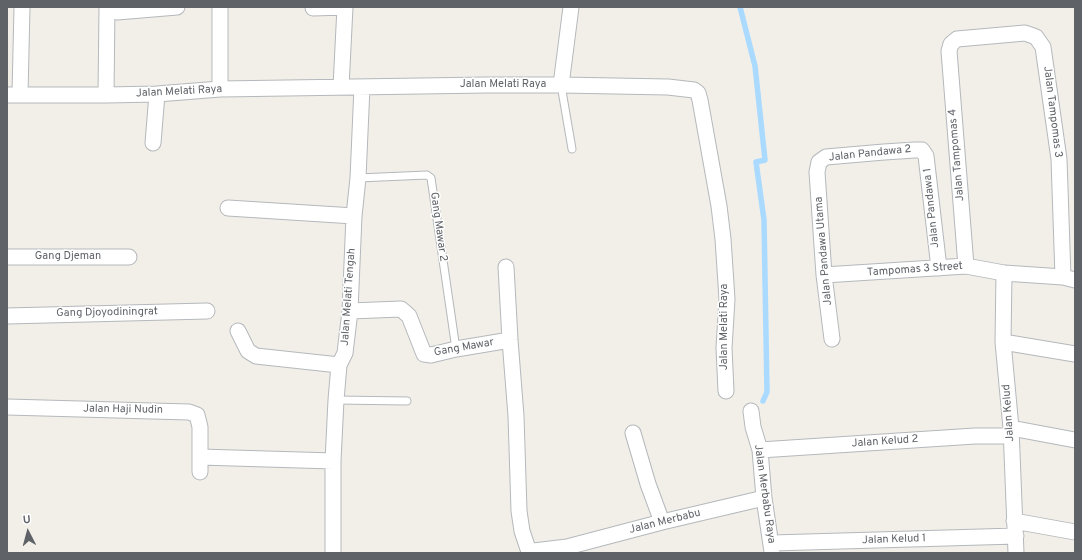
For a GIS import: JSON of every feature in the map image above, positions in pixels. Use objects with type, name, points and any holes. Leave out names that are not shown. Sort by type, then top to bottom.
[{"type":"street","points":[[14,95],[22,7]]},
{"type":"street","points":[[106,95],[112,10],[177,7]]},
{"type":"street","points":[[220,7],[220,89]]},
{"type":"street","points":[[313,7],[345,8],[341,87]]},
{"type":"street","points":[[561,85],[571,7]]},
{"type":"street","name":"Jalan Tampomas 3","points":[[951,44],[957,39],[1025,33],[1036,37],[1044,47],[1058,159],[1069,278]]},
{"type":"street","name":"Jalan Tampomas 4","points":[[951,44],[949,51],[950,66],[966,266]]},
{"type":"street","name":"Jalan Melati Raya","points":[[14,95],[157,94],[220,89],[561,85],[683,88],[694,90],[698,93],[700,100],[719,206],[723,239],[727,299],[724,348],[726,391]]},
{"type":"street","name":"Jalan Melati Tengah","points":[[333,553],[333,461],[336,400],[339,365],[345,353],[350,310],[362,87]]},
{"type":"street","points":[[152,143],[157,94]]},
{"type":"street","name":"Jalan Pandawa 2","points":[[818,162],[826,157],[922,150]]},
{"type":"street","name":"Jalan Pandawa 1","points":[[922,150],[926,156],[939,268]]},
{"type":"street","name":"Jalan Pandawa Utama","points":[[818,162],[817,172],[824,276],[832,339]]},
{"type":"street","points":[[228,208],[354,216]]},
{"type":"street","name":"Gang Djeman","points":[[7,257],[129,257]]},
{"type":"street","name":"Tampomas 3 Street","points":[[824,276],[966,266],[1004,273],[1069,278]]},
{"type":"street","name":"Jalan Merbabu","points":[[506,267],[516,416],[519,511],[522,531],[528,549],[534,551],[568,550],[662,522],[764,498]]},
{"type":"street","name":"Jalan Kelud","points":[[1004,273],[1004,342],[1011,432],[1016,553]]},
{"type":"street","name":"Gang Mawar","points":[[350,310],[401,308],[409,316],[424,354],[430,355],[510,340]]},
{"type":"street","name":"Gang Djoyodiningrat","points":[[7,316],[208,311]]},
{"type":"street","points":[[238,331],[248,351],[256,356],[339,365]]},
{"type":"street","points":[[1004,342],[1075,354]]},
{"type":"street","name":"Jalan Haji Nudin","points":[[7,407],[189,412],[197,415],[200,426],[200,472]]},
{"type":"street","name":"Jalan Merbabu Raya","points":[[751,411],[753,427],[760,450],[764,498],[772,548]]},
{"type":"street","name":"Jalan Kelud 2","points":[[760,450],[976,436],[1011,432],[1075,440]]},
{"type":"street","points":[[633,433],[648,484],[662,522]]},
{"type":"street","points":[[200,456],[333,461]]},
{"type":"street","name":"Jalan Kelud 1","points":[[772,548],[1015,528],[1075,532]]},
{"type":"lane","points":[[561,85],[572,149]]},
{"type":"lane","name":"Gang Mawar 2","points":[[358,178],[427,175],[431,178],[456,349]]},
{"type":"lane","points":[[336,400],[407,401]]},
{"type":"waterway","points":[[740,7],[755,66],[765,160],[756,162],[764,220],[767,392],[763,401]]}]
